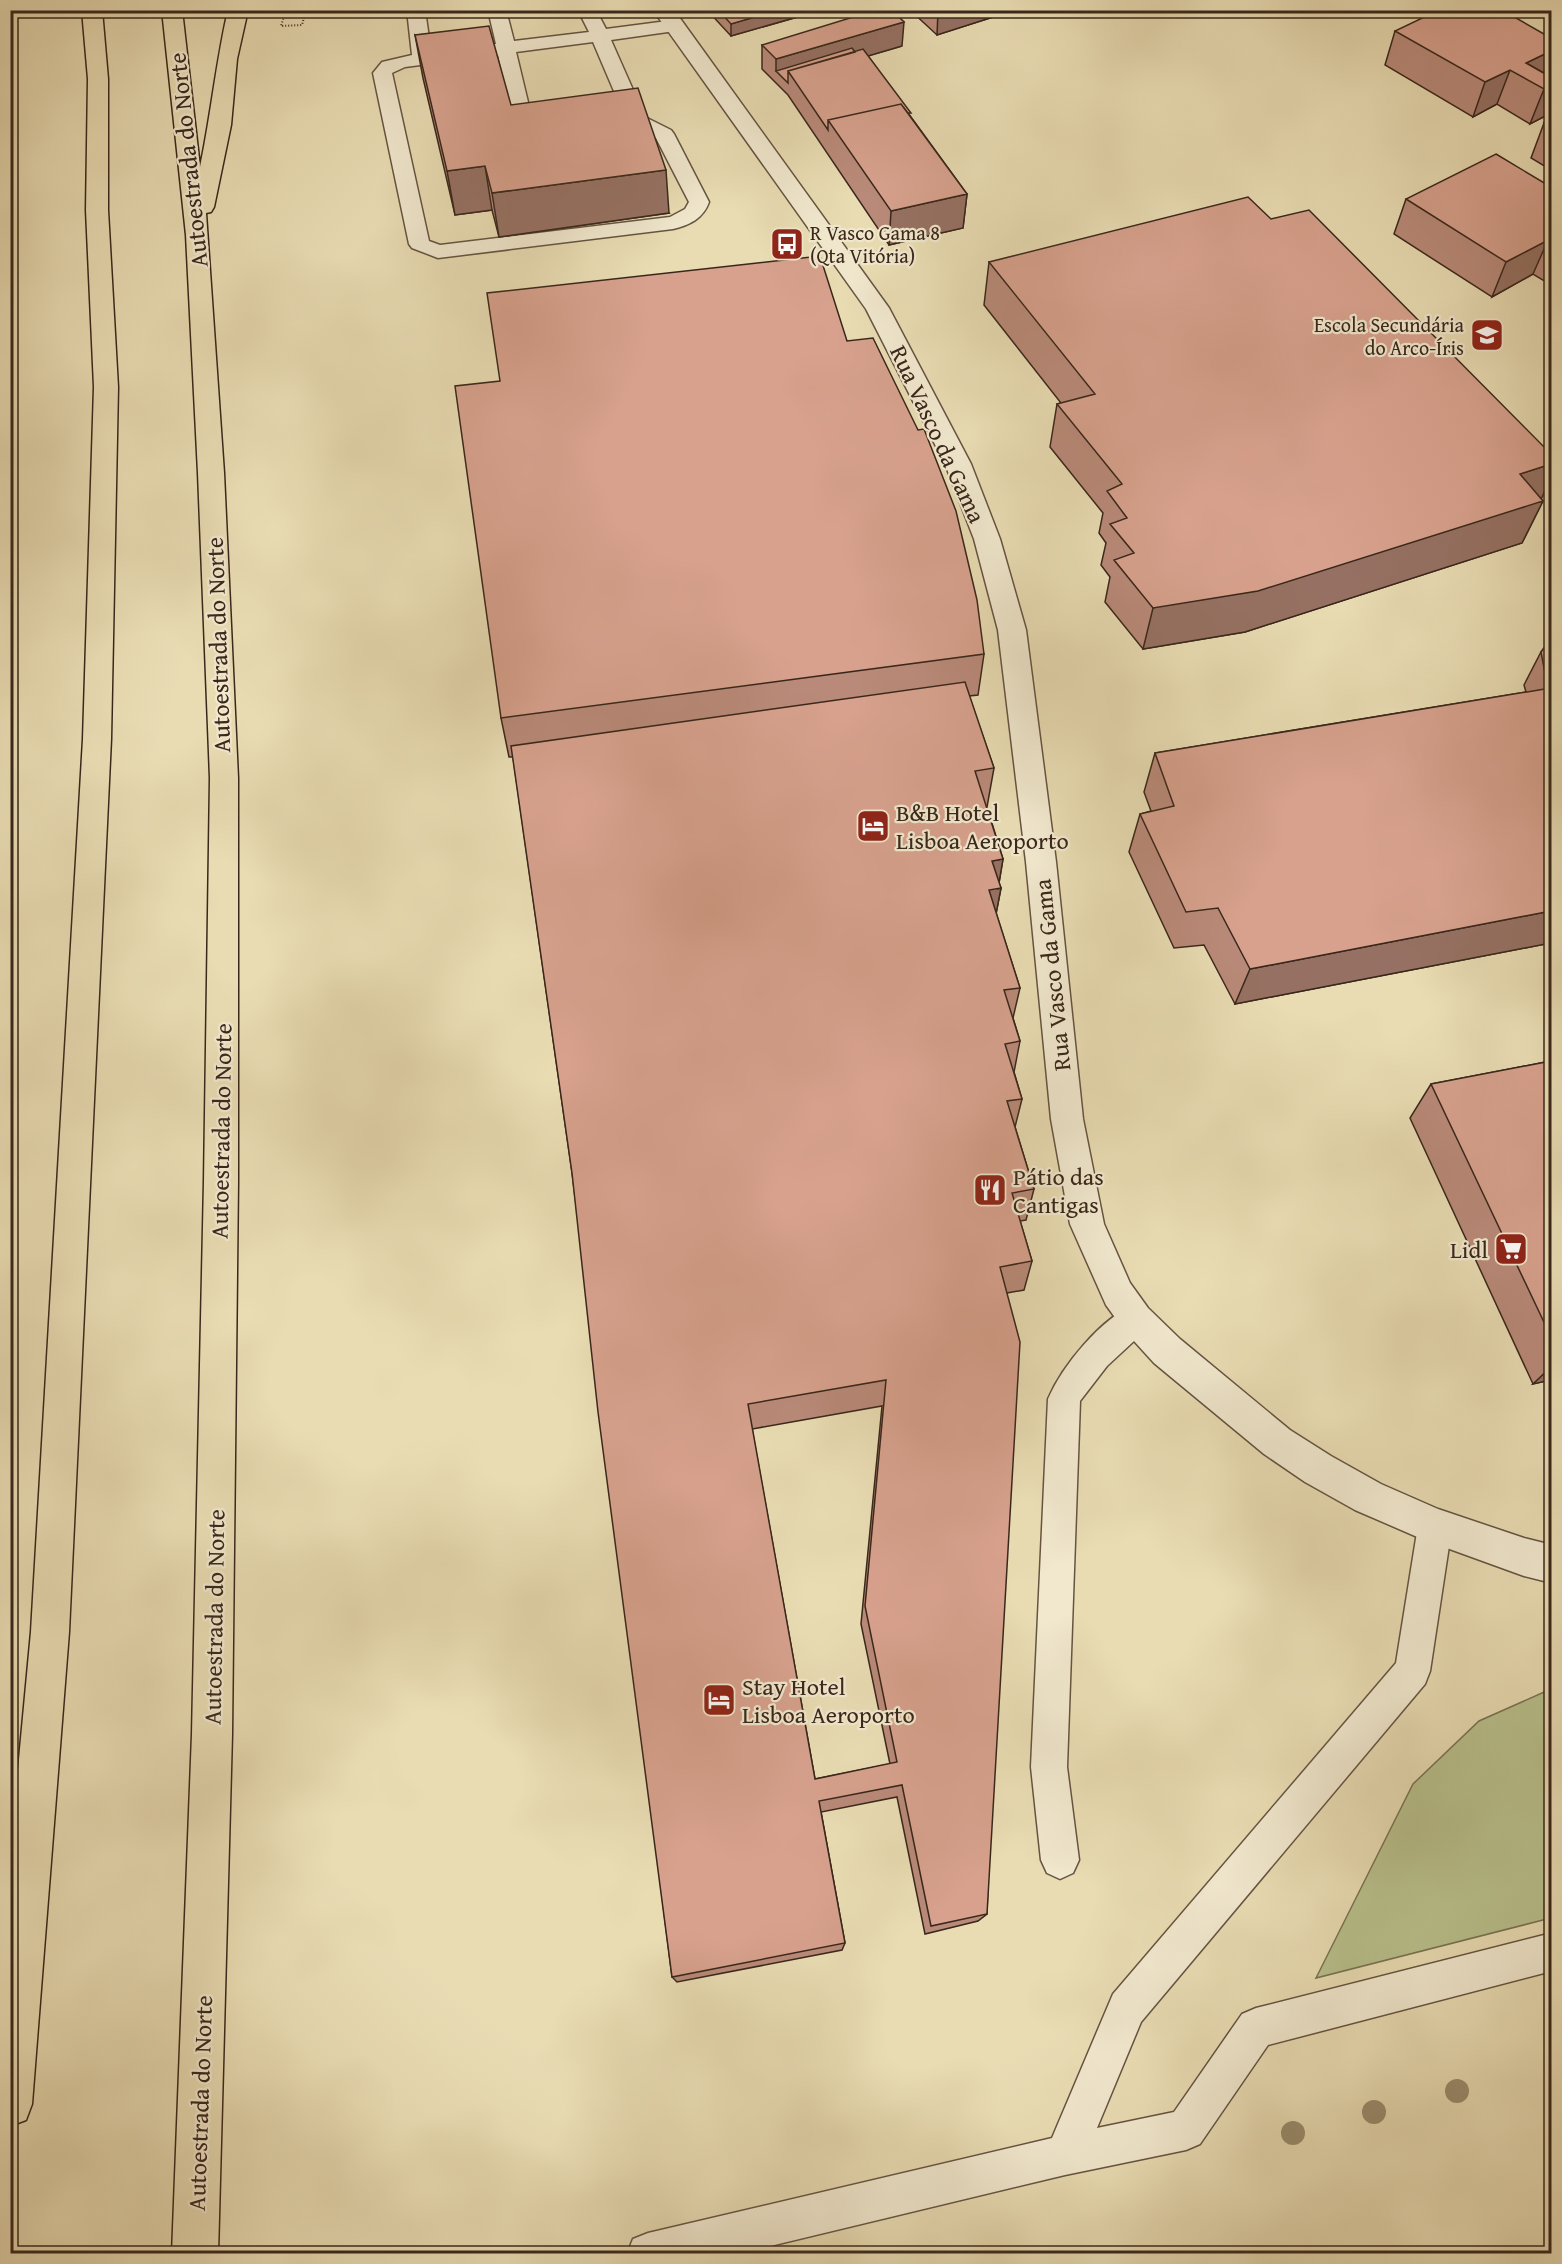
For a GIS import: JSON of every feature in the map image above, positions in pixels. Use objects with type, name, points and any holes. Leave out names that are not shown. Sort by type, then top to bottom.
[{"type":"highway","points":[[10,2104],[50,1632],[97,739],[106,387],[96,210],[98,79],[92,10]]},
{"type":"highway","name":"Autoestrada do Norte","points":[[172,10],[197,235],[212,485],[224,790],[222,1181],[212,1734],[195,2253]]},
{"type":"highway","points":[[197,235],[220,125],[227,59],[238,10]]},
{"type":"street","name":"Rua Vasco da Gama","points":[[669,18],[877,308],[958,464],[987,538],[1012,630],[1041,862],[1067,1119],[1087,1224],[1118,1294],[1136,1319],[1167,1351],[1277,1442],[1368,1497],[1435,1526],[1551,1564]]},
{"type":"lane","points":[[416,10],[422,59]]},
{"type":"lane","points":[[497,10],[524,125],[536,131],[563,130]]},
{"type":"lane","points":[[587,10],[637,121]]},
{"type":"lane","points":[[595,126],[637,121],[664,134],[699,202],[698,207],[685,219],[673,223],[454,251],[430,250],[419,244],[382,74],[386,67],[394,64],[600,36],[669,18]]},
{"type":"lane","points":[[1060,1860],[1049,1767],[1064,1399],[1077,1374],[1091,1358],[1136,1319]]},
{"type":"lane","points":[[1065,2155],[1127,2008],[1412,1671],[1435,1526]]},
{"type":"lane","points":[[648,2253],[1065,2155],[1186,2130],[1256,2028],[1551,1952]]},
{"type":"path","points":[[286,10],[282,26],[302,25],[306,10]]},
{"type":"green space","points":[[1551,1689],[1551,1918],[1316,1978],[1413,1784],[1479,1721]]},
{"type":"building","points":[[718,10],[761,10],[765,14],[731,24]]},
{"type":"building","points":[[876,10],[892,10],[904,22],[776,59],[762,45]]},
{"type":"building","points":[[1439,10],[1502,10],[1551,38],[1551,51],[1526,63],[1545,74],[1551,71],[1551,85],[1544,89],[1510,70],[1485,82],[1395,31]]},
{"type":"building","points":[[489,26],[511,105],[638,88],[666,170],[492,193],[485,166],[447,171],[415,35]]},
{"type":"building","points":[[852,48],[855,52],[788,71],[788,83],[776,71]]},
{"type":"building","points":[[863,49],[911,113],[908,113],[901,104],[828,120],[828,130],[788,71]]},
{"type":"building","points":[[901,104],[967,194],[891,211],[828,120]]},
{"type":"building","points":[[1551,120],[1551,128],[1544,123]]},
{"type":"building","points":[[1496,154],[1551,187],[1551,242],[1548,240],[1506,262],[1406,199]]},
{"type":"building","points":[[1248,197],[1271,219],[1309,210],[1551,454],[1551,464],[1520,474],[1543,501],[1258,591],[1153,608],[1114,560],[1134,553],[1110,524],[1127,518],[1107,491],[1122,484],[1057,404],[1095,394],[989,262]]},
{"type":"building","points":[[820,256],[847,341],[873,338],[918,430],[924,429],[956,511],[977,600],[984,654],[501,718],[455,386],[500,381],[487,293]]},
{"type":"building","points":[[1551,639],[1551,688],[1548,689],[1541,652]]},
{"type":"building","points":[[965,682],[994,768],[975,771],[1003,859],[992,861],[1001,888],[989,890],[1020,988],[1004,990],[1020,1041],[1005,1044],[1022,1099],[1007,1101],[1034,1189],[1012,1193],[1032,1261],[1000,1267],[1020,1342],[987,1914],[931,1926],[902,1785],[819,1801],[845,1943],[672,1977],[598,1412],[572,1173],[511,746]],"holes":[[[886,1380],[865,1606],[897,1762],[815,1779],[748,1404]]]},
{"type":"building","points":[[1551,688],[1551,911],[1250,969],[1218,908],[1186,912],[1140,814],[1174,806],[1155,753]]},
{"type":"building","points":[[1551,1061],[1551,1337],[1431,1084]]},
{"type":"place","name":"R Vasco Gama 8 (Qta Vitória)","points":[[787,244]]},
{"type":"place","name":"Escola Secundária do Arco-Íris","points":[[1487,335]]},
{"type":"place","name":"B&B Hotel Lisboa Aeroporto","points":[[873,826]]},
{"type":"place","name":"Pátio das Cantigas","points":[[990,1190]]},
{"type":"place","name":"Lidl","points":[[1511,1249]]},
{"type":"place","name":"Stay Hotel Lisboa Aeroporto","points":[[719,1700]]}]
